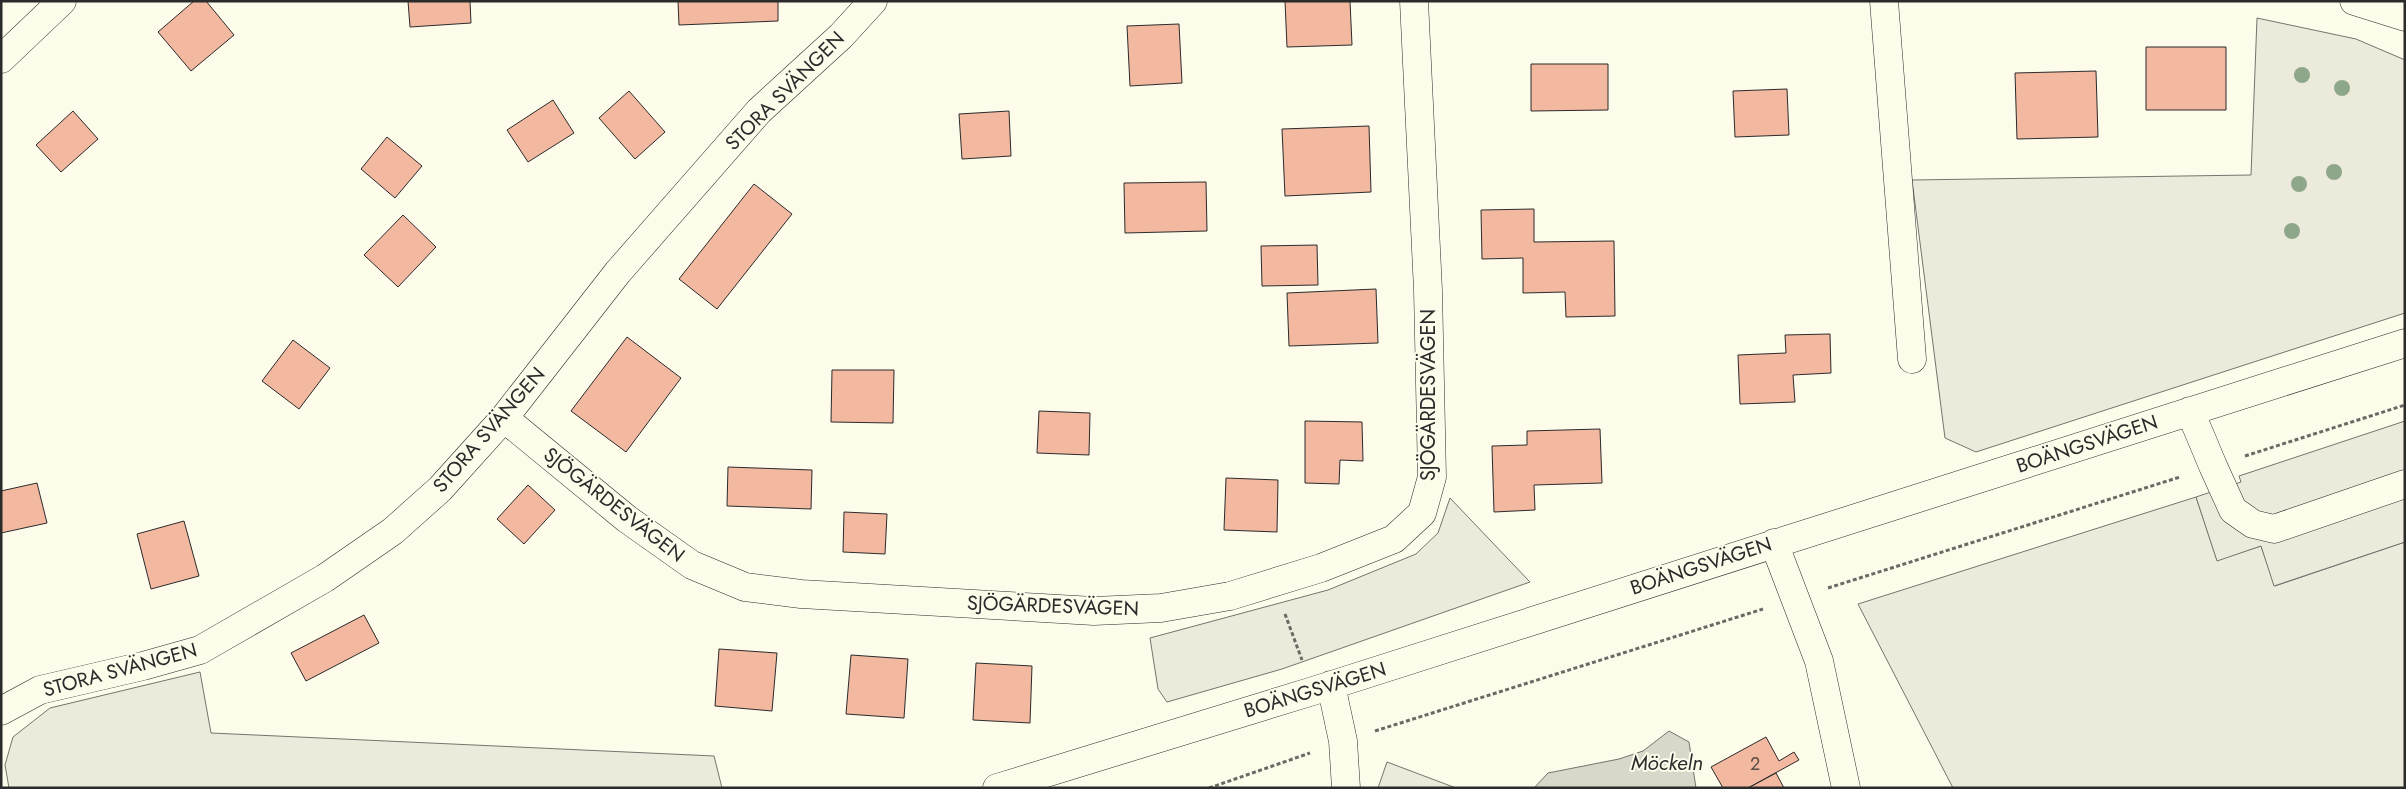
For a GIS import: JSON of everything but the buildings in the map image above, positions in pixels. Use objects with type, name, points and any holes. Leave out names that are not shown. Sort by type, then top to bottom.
[{"type":"street","points":[[1,59],[62,1]]},
{"type":"street","name":"STORA SVÄNGEN","points":[[1,711],[40,690],[143,666],[200,650],[325,578],[393,531],[440,489],[504,418],[618,272],[759,111],[841,36],[873,1]]},
{"type":"street","name":"SJÖGÄRDESVÄGEN","points":[[504,418],[627,519],[692,565],[745,587],[801,594],[1094,611],[1161,608],[1230,596],[1274,583],[1322,568],[1394,539],[1422,513],[1432,478],[1428,290],[1414,1]]},
{"type":"street","points":[[1884,1],[1912,359]]},
{"type":"street","points":[[2354,1],[2405,17]]},
{"type":"street","name":"BOÄNGSVÄGEN","points":[[997,788],[1069,777],[1322,688],[2405,343]]},
{"type":"street","points":[[2190,411],[2212,466],[2233,510],[2253,524],[2274,528],[2405,484]]},
{"type":"street","points":[[1774,543],[1819,661],[1846,788]]},
{"type":"street","points":[[1322,688],[1343,741],[1346,788]]},
{"type":"path","points":[[1274,583],[1322,688]]},
{"type":"shaded area","points":[[2257,18],[2356,39],[2405,60],[2405,313],[1976,452],[1945,438],[1912,180],[2251,175]]},
{"type":"shaded area","points":[[2405,421],[2405,542],[2274,586],[2261,546],[2217,561],[2196,497],[2241,482],[2239,476]]},
{"type":"shaded area","points":[[2196,497],[2217,560],[2261,546],[2275,586],[2405,542],[2405,788],[1953,788],[1858,604]]},
{"type":"shaded area","points":[[1450,498],[1530,582],[1282,669],[1167,702],[1158,689],[1150,638],[1328,590],[1416,554],[1438,533]]},
{"type":"shaded area","points":[[200,672],[211,733],[714,756],[722,788],[9,788],[5,765],[13,737],[50,708]]},
{"type":"shaded area","points":[[1387,762],[1456,788],[1378,788]]},
{"type":"water","name":"Möckeln","points":[[1669,731],[1689,742],[1696,788],[1534,788],[1548,773],[1619,759],[1643,751]]}]
